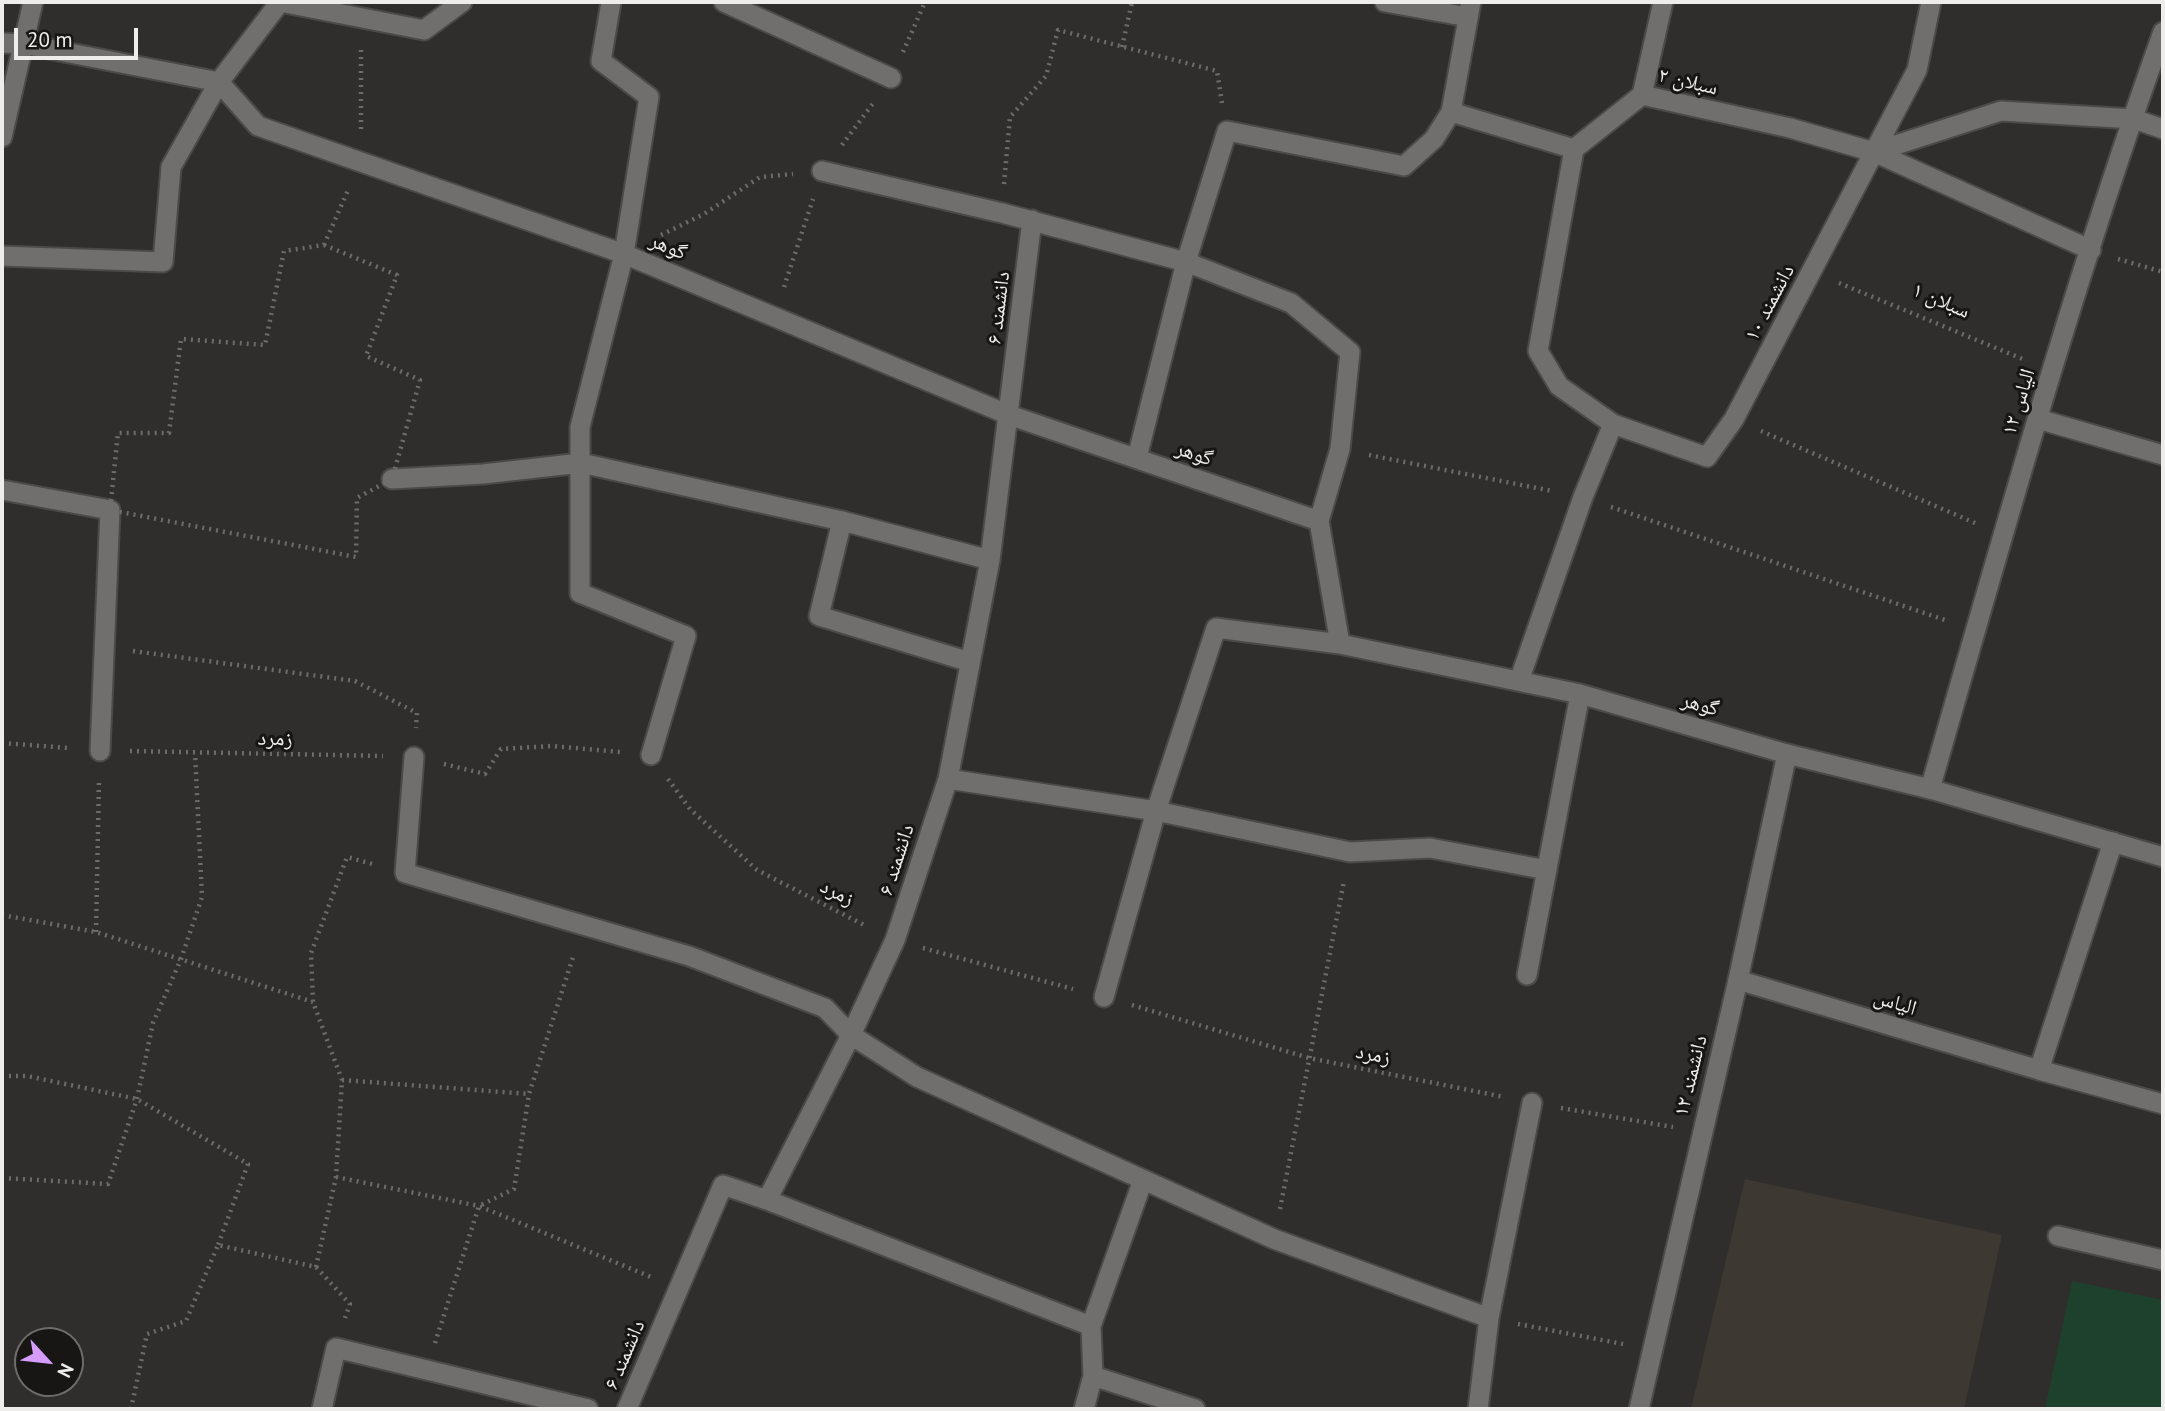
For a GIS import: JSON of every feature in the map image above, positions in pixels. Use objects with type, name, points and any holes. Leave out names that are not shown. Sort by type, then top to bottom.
[{"type":"street","points":[[2,137],[33,2]]},
{"type":"street","points":[[2,256],[163,262],[171,167],[219,82],[280,2],[424,30],[462,2]]},
{"type":"street","points":[[611,2],[601,61],[649,97],[624,254],[580,427],[580,593],[686,636],[651,755]]},
{"type":"street","points":[[724,2],[891,78]]},
{"type":"street","points":[[1137,458],[1186,262],[1227,131],[1404,166],[1434,139],[1451,112],[1469,9],[1385,2]]},
{"type":"street","points":[[1642,94],[1663,2]]},
{"type":"street","name":"دانشمند ۱۰","points":[[1613,424],[1707,457],[1734,419],[1917,70],[1931,2]]},
{"type":"street","name":"الیاس ۱۲","points":[[1930,789],[2052,372],[2163,32]]},
{"type":"street","points":[[2,43],[23,44],[219,82]]},
{"type":"street","name":"گوهر","points":[[219,82],[258,127],[624,254],[1009,415],[1319,521]]},
{"type":"street","name":"سبلان ۲","points":[[1574,149],[1642,94],[1790,128],[1874,152],[2091,250]]},
{"type":"street","points":[[1874,152],[2001,111],[2133,119],[2163,128]]},
{"type":"street","points":[[1451,112],[1574,149],[1538,351],[1559,386],[1613,424],[1583,497],[1519,681]]},
{"type":"street","points":[[822,171],[1032,220],[1186,262],[1291,303],[1350,352],[1340,449],[1319,521],[1340,644]]},
{"type":"street","name":"دانشمند ۶","points":[[627,1409],[723,1185],[768,1200],[851,1035],[895,940],[948,779],[990,560],[1032,220]]},
{"type":"street","points":[[2038,419],[2163,455]]},
{"type":"street","points":[[392,479],[483,474],[581,463],[842,521],[990,560]]},
{"type":"street","points":[[2,490],[110,510],[100,751]]},
{"type":"street","points":[[842,521],[819,616],[970,662]]},
{"type":"street","name":"گوهر","points":[[1156,811],[1216,628],[1340,644],[1580,694],[1787,754],[1930,789],[2163,857]]},
{"type":"street","points":[[1527,975],[1580,694]]},
{"type":"street","name":"دانشمند ۱۲","points":[[1639,1409],[1787,754]]},
{"type":"street","points":[[414,757],[405,873],[690,956],[825,1008],[851,1035],[917,1077],[1274,1240],[1489,1318]]},
{"type":"street","points":[[948,779],[1156,811],[1350,852],[1430,848],[1547,870]]},
{"type":"street","points":[[1104,997],[1156,811]]},
{"type":"street","points":[[2039,1070],[2113,842]]},
{"type":"street","name":"الیاس","points":[[1738,980],[2163,1104]]},
{"type":"street","points":[[1478,1409],[1489,1318],[1532,1103]]},
{"type":"street","points":[[1084,1409],[1093,1376],[1091,1326],[1143,1180]]},
{"type":"street","points":[[768,1200],[1091,1326]]},
{"type":"street","points":[[2059,1236],[2163,1260]]},
{"type":"street","points":[[322,1409],[336,1348]]},
{"type":"street","name":"دانشمند ۶","points":[[336,1348],[562,1405],[588,1409]]},
{"type":"street","points":[[1093,1376],[1195,1409]]},
{"type":"path","points":[[1122,47],[1132,2]]},
{"type":"path","points":[[1002,213],[1010,117],[1046,76],[1058,30],[1217,71],[1227,131]]},
{"type":"path","points":[[624,254],[704,214],[760,177],[822,171],[774,317]]},
{"type":"path","points":[[324,245],[397,275],[366,356],[420,380],[392,479],[357,498],[356,557],[110,510],[118,433],[169,433],[181,339],[265,345],[284,251],[324,245]]},
{"type":"path","points":[[2091,250],[2163,272]]},
{"type":"path","name":"سبلان ۱","points":[[1812,272],[2052,372]]},
{"type":"path","points":[[1734,419],[2003,535]]},
{"type":"path","points":[[1340,449],[1583,497],[1975,631]]},
{"type":"path","points":[[104,647],[355,681],[417,713],[414,757]]},
{"type":"path","name":"زمرد","points":[[2,743],[100,751],[414,757],[485,774],[502,750],[552,746],[651,755],[690,809],[757,870],[895,940],[1104,997],[1309,1058],[1532,1103],[1701,1132]]},
{"type":"path","points":[[96,932],[100,751]]},
{"type":"path","points":[[2,1178],[108,1184],[136,1098],[153,1023],[181,960],[202,897],[195,753]]},
{"type":"path","points":[[1274,1240],[1350,852]]},
{"type":"path","points":[[316,1267],[336,1177],[342,1080],[313,1002],[311,953],[347,857],[405,873]]},
{"type":"path","points":[[2,915],[96,932],[313,1002]]},
{"type":"path","points":[[426,1370],[479,1206],[514,1189],[529,1094],[583,925]]},
{"type":"path","points":[[2,1076],[27,1076],[136,1098],[248,1164],[186,1321],[147,1334],[131,1409]]},
{"type":"path","points":[[342,1080],[529,1094]]},
{"type":"path","points":[[336,1177],[479,1206],[677,1288]]},
{"type":"path","points":[[218,1245],[316,1267],[350,1304],[336,1348]]},
{"type":"path","points":[[1489,1318],[1653,1350]]},
{"type":"shaded area","points":[[1745,1179],[2002,1235],[1964,1409],[1691,1409]]},
{"type":"green space","points":[[2072,1281],[2163,1300],[2163,1409],[2045,1409]]}]
